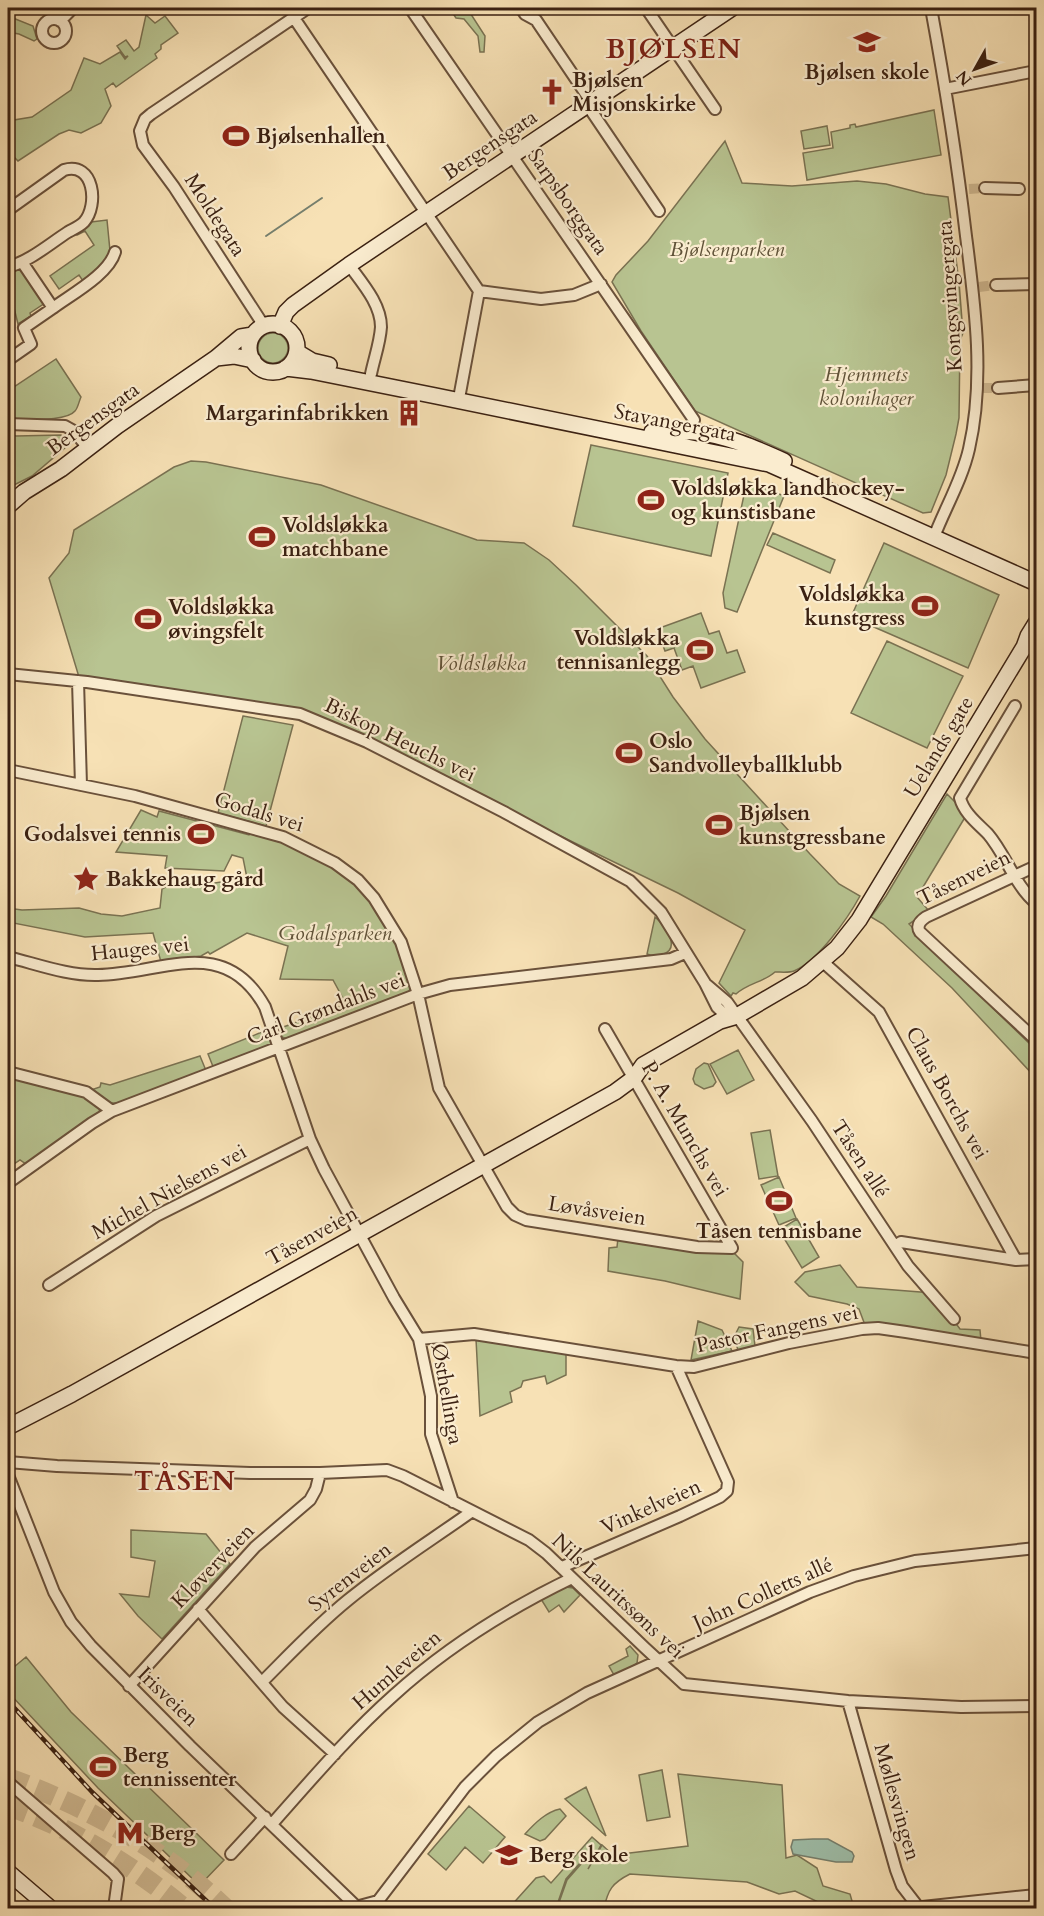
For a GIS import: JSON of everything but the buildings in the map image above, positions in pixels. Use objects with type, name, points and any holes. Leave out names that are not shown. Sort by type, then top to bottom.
[{"type":"main road","name":"Bergensgata","points":[[280,326],[286,312],[293,305],[349,265],[732,8]]},
{"type":"main road","points":[[280,326],[292,333],[295,339],[297,352],[295,359],[279,371],[261,369],[253,360],[250,348],[259,331],[280,326]]},
{"type":"main road","name":"Bergensgata","points":[[8,506],[24,492],[61,469],[216,358],[241,337],[259,331]]},
{"type":"main road","name":"Stavangergata","points":[[297,352],[312,361],[662,435],[698,429],[746,444],[936,532],[1036,583]]},
{"type":"main road","points":[[216,358],[234,356],[253,360]]},
{"type":"main road","name":"Stavangergata","points":[[286,368],[311,371],[769,464],[1036,573]]},
{"type":"main road","name":"Bergensgata","points":[[8,496],[24,492]]},
{"type":"main road","name":"Uelands gate","points":[[737,1016],[792,985],[823,962],[845,939],[865,910],[1024,646],[1036,622]]},
{"type":"main road","name":"Uelands gate","points":[[1024,646],[1036,636]]},
{"type":"main road","name":"Tåsenveien","points":[[8,1427],[615,1092],[634,1078],[724,1028],[737,1016]]},
{"type":"main road","points":[[8,1872],[50,1908]]},
{"type":"street","points":[[60,21],[73,8]]},
{"type":"street","points":[[308,8],[294,18],[479,291],[460,393]]},
{"type":"street","name":"Sarpsborggata","points":[[410,8],[601,284],[698,429]]},
{"type":"street","points":[[521,8],[525,14],[536,20],[659,211]]},
{"type":"street","points":[[646,8],[715,109]]},
{"type":"street","name":"Kongsvingergata","points":[[931,8],[965,189],[976,286],[979,388],[969,450],[936,532]]},
{"type":"street","name":"Moldegata","points":[[259,331],[174,187],[143,145],[140,137],[142,124],[152,114],[294,18]]},
{"type":"street","points":[[945,89],[1036,71]]},
{"type":"street","points":[[8,210],[64,170],[75,168],[90,180],[92,206],[85,221],[22,262],[8,266]]},
{"type":"street","points":[[985,188],[1019,189]]},
{"type":"street","points":[[8,360],[31,344],[24,328],[106,269],[113,260],[115,252]]},
{"type":"street","points":[[22,262],[53,308]]},
{"type":"street","points":[[349,265],[374,302],[380,321],[380,335],[371,374]]},
{"type":"street","points":[[479,291],[541,299],[574,295],[601,284]]},
{"type":"street","points":[[996,285],[1036,284]]},
{"type":"street","points":[[998,388],[1036,385]]},
{"type":"street","points":[[8,424],[65,426],[74,431],[88,448]]},
{"type":"street","points":[[691,448],[698,429]]},
{"type":"street","name":"Biskop Heuchs vei","points":[[8,674],[78,681],[300,714],[368,742],[504,812],[630,881],[661,912],[705,983],[717,1007],[722,1012],[737,1016]]},
{"type":"street","points":[[78,681],[81,785]]},
{"type":"street","points":[[1015,706],[960,798],[962,808],[1001,851],[1029,897],[1036,903]]},
{"type":"street","name":"Godals vei","points":[[8,770],[135,796],[283,837],[335,862],[358,880],[386,915],[401,942],[417,994],[439,1088],[484,1165]]},
{"type":"street","name":"Tåsenveien","points":[[1036,866],[922,920],[918,926],[920,932],[1036,1040]]},
{"type":"street","name":"Carl Grøndahls vei","points":[[8,1183],[112,1111],[417,994],[450,986],[671,959],[685,953]]},
{"type":"street","name":"Hauges vei","points":[[8,957],[76,975],[136,972],[200,962],[221,966],[246,981],[258,994],[265,1007],[310,1139],[360,1234]]},
{"type":"street","name":"Claus Borchs vei","points":[[823,962],[879,1012],[1016,1260]]},
{"type":"street","name":"Tåsen allé","points":[[737,1016],[812,1121],[908,1266],[954,1319]]},
{"type":"street","name":"P. A. Munchs vei","points":[[605,1029],[732,1248]]},
{"type":"street","points":[[8,1072],[86,1092],[112,1111]]},
{"type":"street","name":"Michel Nielsens vei","points":[[50,1285],[156,1216],[310,1139]]},
{"type":"street","name":"Løvåsveien","points":[[484,1165],[507,1207],[526,1220],[697,1247],[732,1248]]},
{"type":"street","name":"Østhellinga","points":[[360,1234],[419,1339],[431,1396],[431,1434],[453,1502]]},
{"type":"street","points":[[895,1246],[902,1242],[1016,1260],[1036,1259]]},
{"type":"street","name":"Pastor Fangens vei","points":[[419,1339],[474,1334],[694,1368],[789,1343],[878,1328],[1036,1353]]},
{"type":"street","name":"Vinkelveien","points":[[562,1567],[680,1516],[720,1497],[727,1491],[728,1482],[676,1366]]},
{"type":"street","name":"Nils Lauritssøns vei","points":[[8,1462],[250,1473],[387,1470],[529,1540],[562,1567],[678,1679],[688,1685],[848,1701],[961,1707],[1036,1706]]},
{"type":"street","name":"Kløverveien","points":[[129,1686],[255,1547],[310,1500],[316,1489],[320,1473]]},
{"type":"street","name":"Irisveien","points":[[8,1475],[54,1592],[71,1622],[129,1686],[355,1908]]},
{"type":"street","name":"Syrenveien","points":[[262,1682],[349,1599],[385,1571],[471,1512]]},
{"type":"street","name":"John Colletts allé","points":[[355,1908],[378,1901],[465,1787],[521,1734],[574,1700],[810,1592],[854,1576],[915,1561],[1036,1548]]},
{"type":"street","name":"Humleveien","points":[[231,1854],[269,1821],[394,1695],[461,1642],[492,1621],[572,1578]]},
{"type":"street","points":[[198,1609],[283,1707],[334,1754]]},
{"type":"street","name":"Møllesvingen","points":[[848,1701],[896,1870],[902,1886],[917,1908]]},
{"type":"street","points":[[8,1782],[113,1873],[118,1879],[114,1908]]},
{"type":"street","points":[[917,1908],[1036,1895]]},
{"type":"green space","points":[[452,8],[467,8],[485,36],[484,52],[480,52],[478,36],[464,19],[456,18]]},
{"type":"green space","points":[[146,15],[155,23],[165,16],[178,33],[161,45],[161,49],[155,54],[157,58],[116,87],[113,83],[105,89],[111,106],[101,123],[81,133],[69,130],[59,134],[18,161],[8,157],[8,121],[32,117],[71,90],[84,58],[100,64],[120,52],[125,59],[128,56],[125,57],[117,46],[126,40],[134,51],[139,47]]},
{"type":"green space","points":[[8,16],[33,26],[37,39],[34,41],[8,32]]},
{"type":"green space","points":[[934,110],[941,155],[807,180],[803,153],[833,148],[831,132],[850,128],[850,125],[855,124],[856,127]]},
{"type":"green space","points":[[827,126],[830,145],[804,149],[801,131]]},
{"type":"green space","points":[[725,141],[742,183],[792,186],[857,181],[886,184],[948,197],[963,333],[960,340],[959,418],[946,475],[931,512],[923,513],[695,411],[641,331],[612,282],[648,241]]},
{"type":"green space","points":[[107,220],[111,261],[83,281],[79,275],[59,289],[50,276],[94,245],[85,231],[77,235],[75,233],[91,222]]},
{"type":"green space","points":[[16,269],[22,271],[45,303],[18,324],[12,289],[8,282],[8,272]]},
{"type":"green space","points":[[273,333],[284,337],[288,348],[284,359],[273,363],[262,359],[258,348],[262,337]]},
{"type":"green space","points":[[56,359],[81,397],[76,410],[63,417],[12,420],[13,413],[8,412],[8,391]]},
{"type":"green space","points":[[8,435],[16,436],[61,435],[68,443],[32,476],[8,488]]},
{"type":"green space","name":"Voldsløkka landhockey- og kunstisbane","points":[[591,445],[728,473],[711,556],[573,526]]},
{"type":"green space","name":"Voldsløkka","points":[[191,461],[321,485],[477,540],[524,543],[549,560],[647,656],[673,697],[705,739],[810,854],[839,884],[860,896],[848,916],[822,949],[803,966],[792,972],[775,972],[731,996],[719,983],[745,930],[678,893],[379,748],[299,715],[79,677],[49,578],[69,553],[74,530],[174,467]]},
{"type":"green space","points":[[747,481],[784,496],[737,612],[725,608],[723,593]]},
{"type":"green space","points":[[773,533],[835,560],[830,573],[767,545]]},
{"type":"green space","name":"Voldsløkka kunstgress","points":[[884,543],[999,595],[968,668],[851,617]]},
{"type":"green space","name":"Voldsløkka tennisanlegg","points":[[701,613],[709,634],[719,631],[727,653],[737,650],[745,672],[701,688],[693,666],[682,670],[674,648],[665,651],[657,629]]},
{"type":"green space","points":[[887,641],[963,676],[927,748],[851,713]]},
{"type":"green space","points":[[243,716],[293,725],[266,826],[218,813]]},
{"type":"green space","points":[[947,794],[967,814],[917,897],[929,911],[909,924],[1036,1050],[1036,1078],[952,988],[883,924],[871,917]]},
{"type":"green space","name":"Godalsparken","points":[[141,810],[157,817],[159,811],[249,835],[251,832],[305,851],[330,864],[369,899],[395,938],[411,986],[408,994],[287,1039],[282,1037],[278,1029],[346,1004],[333,980],[280,979],[288,946],[247,933],[210,954],[208,952],[201,956],[161,962],[153,933],[85,937],[8,922],[8,908],[22,910],[79,908],[101,914],[122,916],[160,908],[162,889],[169,885],[184,882],[189,887],[247,878],[243,858],[232,855],[224,871],[165,868],[167,856],[116,852]]},
{"type":"green space","points":[[655,917],[667,931],[671,946],[667,952],[655,956],[647,954]]},
{"type":"green space","points":[[267,1030],[272,1041],[269,1047],[214,1069],[208,1054]]},
{"type":"green space","points":[[738,1050],[754,1080],[727,1094],[710,1064]]},
{"type":"green space","points":[[200,1056],[207,1073],[122,1103],[110,1103],[91,1090],[100,1087],[101,1083],[110,1085]]},
{"type":"green space","points":[[704,1063],[708,1064],[716,1082],[713,1086],[704,1089],[695,1084],[693,1079],[696,1069]]},
{"type":"green space","points":[[10,1076],[83,1095],[100,1109],[99,1112],[26,1164],[20,1160],[8,1168],[8,1078]]},
{"type":"green space","points":[[770,1130],[778,1176],[759,1179],[751,1133]]},
{"type":"green space","name":"Tåsen tennisbane","points":[[779,1177],[796,1218],[779,1225],[761,1185]]},
{"type":"green space","points":[[797,1219],[819,1257],[802,1268],[779,1230]]},
{"type":"green space","points":[[618,1238],[732,1251],[743,1262],[740,1299],[665,1281],[608,1271],[609,1248],[617,1247]]},
{"type":"green space","points":[[840,1265],[857,1287],[933,1293],[960,1329],[980,1330],[981,1341],[922,1329],[865,1325],[859,1309],[847,1304],[809,1296],[795,1282],[805,1272]]},
{"type":"green space","points":[[698,1321],[722,1330],[732,1351],[691,1360]]},
{"type":"green space","points":[[739,1327],[753,1329],[755,1346],[738,1350],[734,1337]]},
{"type":"green space","points":[[476,1339],[566,1352],[566,1375],[547,1384],[545,1376],[523,1381],[521,1387],[510,1392],[512,1402],[480,1416]]},
{"type":"green space","points":[[131,1530],[206,1534],[230,1564],[162,1639],[138,1616],[120,1594],[149,1597],[155,1561],[131,1557]]},
{"type":"green space","points":[[566,1587],[573,1588],[580,1595],[564,1612],[559,1605],[549,1612],[541,1599]]},
{"type":"green space","points":[[630,1646],[638,1655],[637,1663],[614,1675],[609,1666],[628,1656],[626,1649]]},
{"type":"green space","name":"Berg tennissenter","points":[[26,1657],[71,1712],[224,1860],[201,1884],[197,1883],[98,1788],[8,1692],[8,1672]]},
{"type":"green space","points":[[662,1770],[670,1817],[647,1821],[639,1775]]},
{"type":"green space","points":[[678,1774],[782,1785],[786,1858],[797,1855],[817,1868],[823,1886],[850,1894],[852,1901],[849,1908],[818,1902],[795,1891],[779,1894],[747,1882],[630,1874],[612,1888],[604,1908],[557,1908],[567,1880],[580,1863],[566,1879],[556,1908],[509,1908],[536,1878],[544,1876],[551,1883],[592,1837],[601,1845],[588,1869],[602,1845],[613,1855],[688,1846]]},
{"type":"green space","points":[[586,1787],[606,1836],[565,1799]]},
{"type":"green space","points":[[469,1806],[505,1837],[483,1863],[465,1847],[446,1870],[428,1854]]},
{"type":"green space","points":[[560,1809],[566,1816],[545,1839],[540,1841],[525,1834],[545,1815]]},
{"type":"shaded area","points":[[828,1839],[852,1852],[854,1856],[852,1862],[836,1862],[793,1854],[791,1847],[793,1840]]},
{"type":"waterway","points":[[266,236],[322,198]]},
{"type":"tunnel","points":[[969,189],[985,188]]},
{"type":"tunnel","points":[[979,287],[996,285]]},
{"type":"tunnel","points":[[982,388],[998,388]]},
{"type":"tunnel","points":[[8,1778],[67,1802],[123,1831],[176,1867],[225,1908]]},
{"type":"tunnel","points":[[8,1806],[55,1825],[100,1849],[144,1877],[184,1908]]},
{"type":"railway","points":[[8,1701],[92,1792],[214,1908]]},
{"type":"place","name":"Bjølsen skole","points":[[867,42]]},
{"type":"place","name":"Bjølsen Misjonskirke","points":[[552,92]]},
{"type":"place","name":"Bjølsenhallen","points":[[236,136]]},
{"type":"place","name":"Margarinfabrikken","points":[[409,413]]},
{"type":"place","name":"Voldsløkka landhockey- og kunstisbane","points":[[651,500]]},
{"type":"place","name":"Voldsløkka matchbane","points":[[262,537]]},
{"type":"place","name":"Voldsløkka kunstgress","points":[[925,606]]},
{"type":"place","name":"Voldsløkka øvingsfelt","points":[[148,619]]},
{"type":"place","name":"Voldsløkka tennisanlegg","points":[[700,650]]},
{"type":"place","name":"Oslo Sandvolleyballklubb","points":[[629,753]]},
{"type":"place","name":"Bjølsen kunstgressbane","points":[[719,825]]},
{"type":"place","name":"Godalsvei tennis","points":[[201,834]]},
{"type":"place","name":"Bakkehaug gård","points":[[86,879]]},
{"type":"place","name":"Tåsen tennisbane","points":[[779,1201]]},
{"type":"place","name":"Berg tennissenter","points":[[103,1767]]},
{"type":"place","name":"Berg","points":[[130,1833]]},
{"type":"place","name":"Berg skole","points":[[509,1855]]},
{"type":"district","name":"BJØLSEN","points":[[674,49]]},
{"type":"district","name":"TÅSEN","points":[[185,1481]]},
{"type":"park label","name":"Bjølsenparken","points":[[727,249]]},
{"type":"park label","name":"Hjemmets kolonihager","points":[[866,386]]}]
